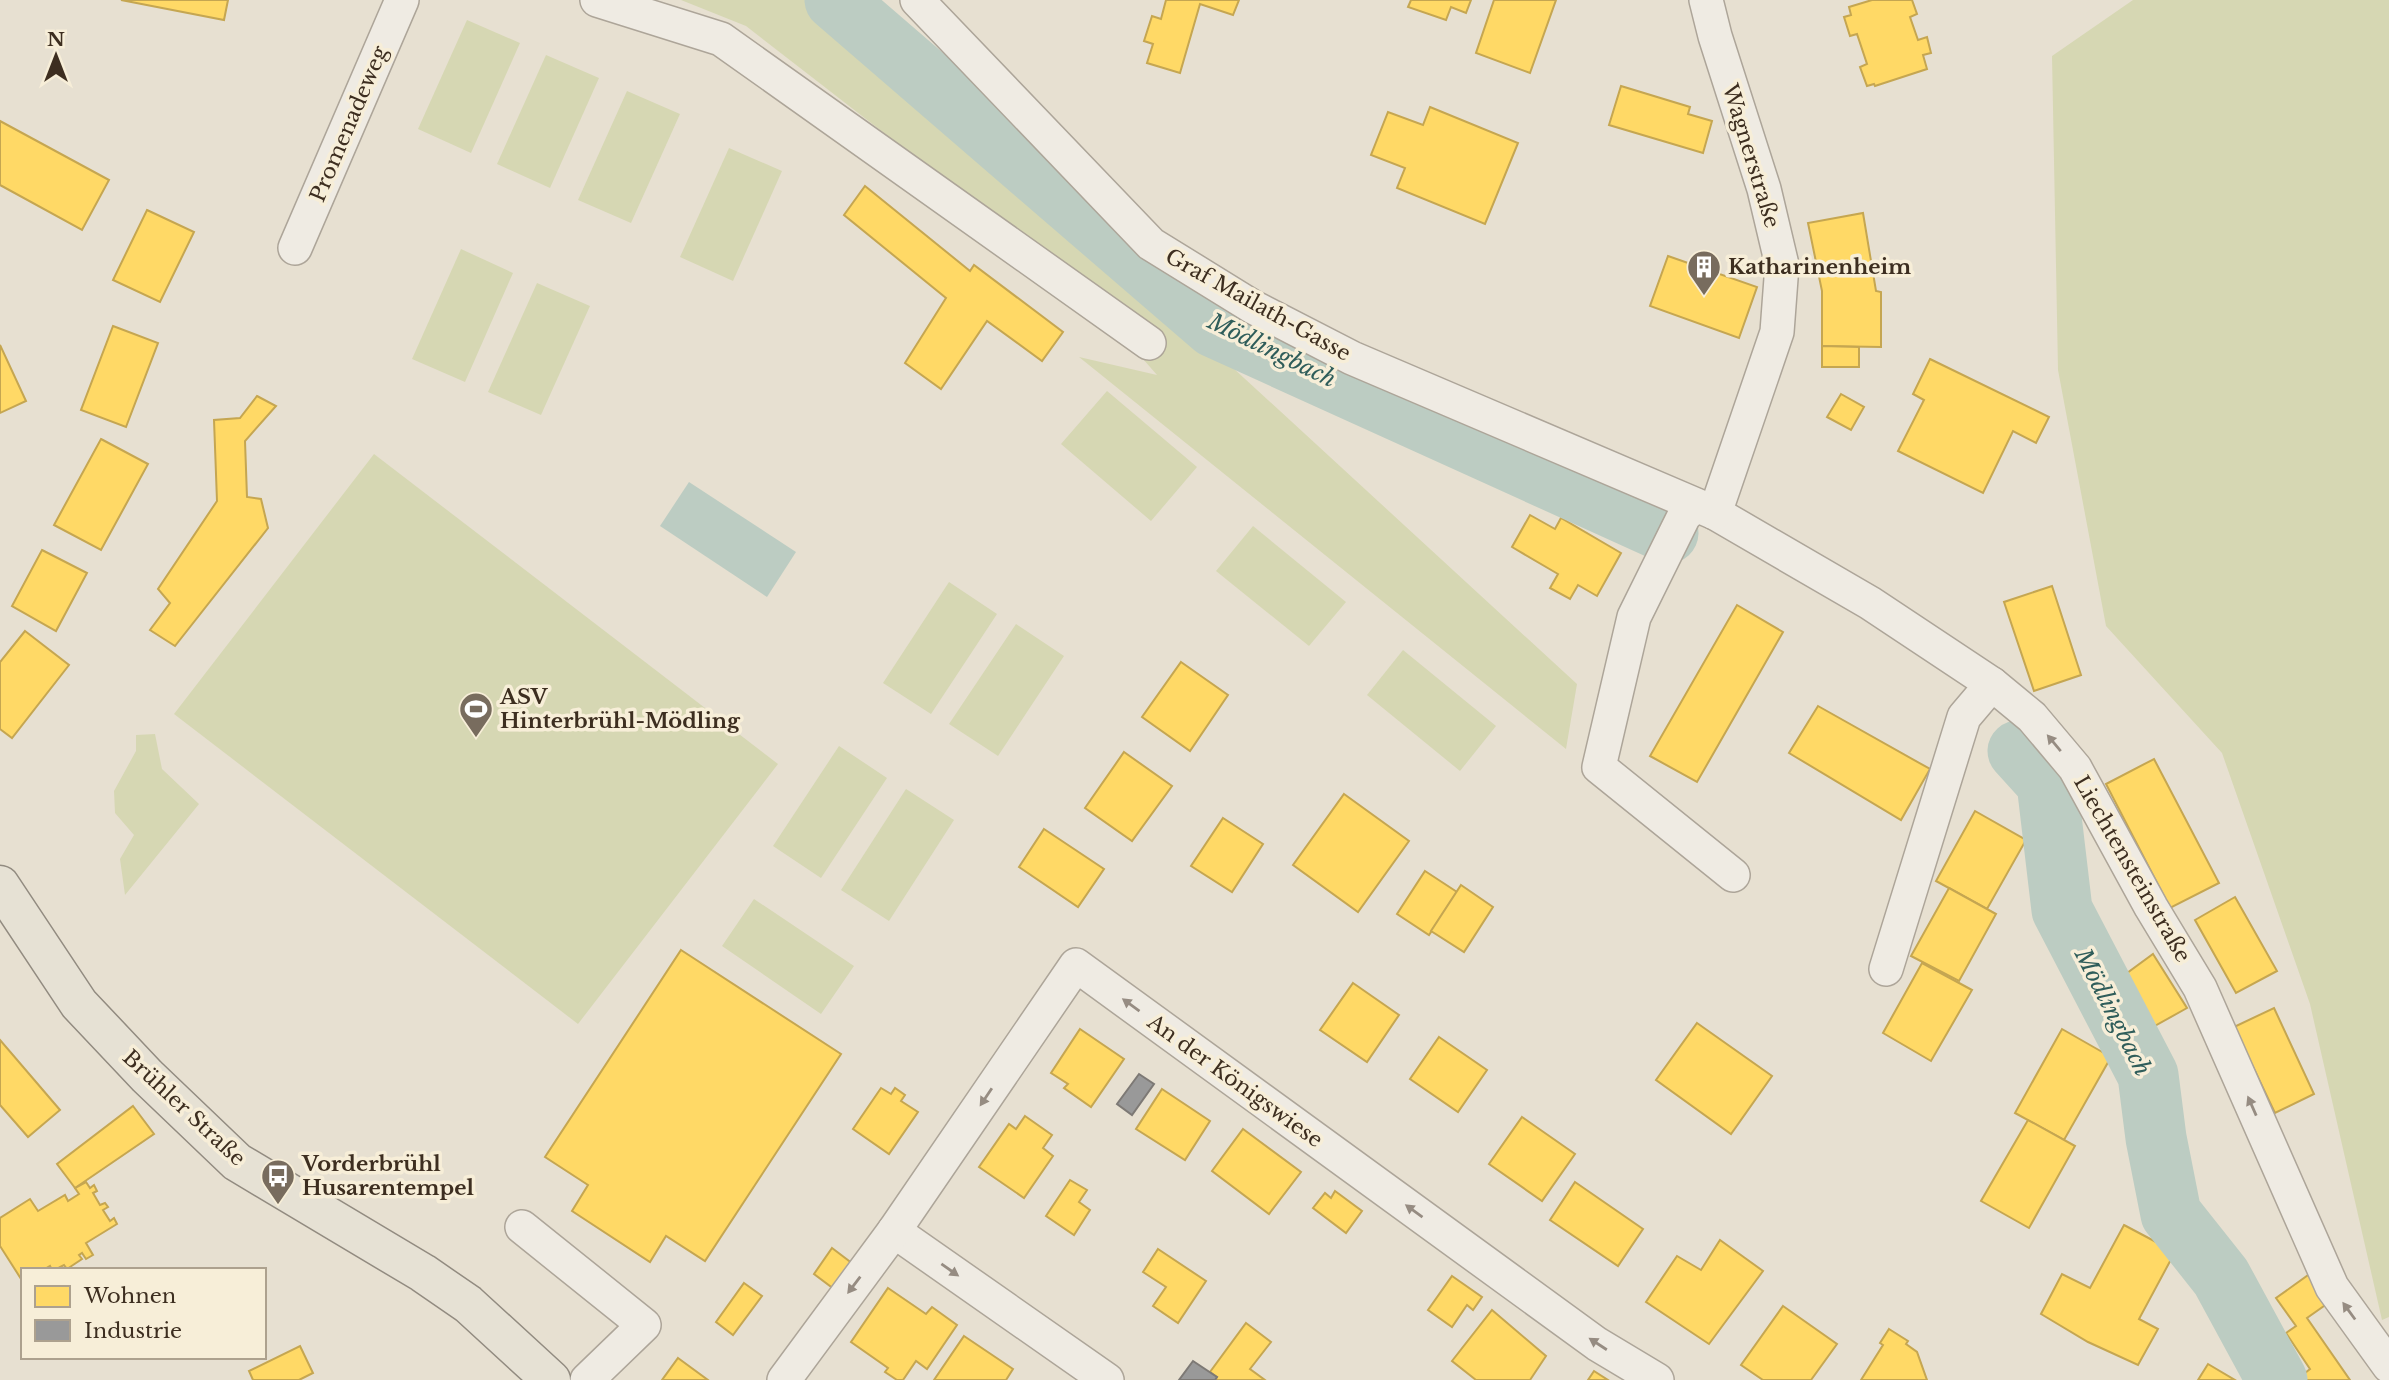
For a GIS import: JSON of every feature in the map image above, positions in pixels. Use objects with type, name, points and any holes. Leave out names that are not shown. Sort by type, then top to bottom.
[{"type":"main road","name":"Brühler Straße","points":[[0,885],[79,1004],[147,1076],[237,1162],[423,1273],[468,1304],[551,1380]]},
{"type":"street","name":"Promenadeweg","points":[[295,248],[402,0]]},
{"type":"street","points":[[597,0],[721,39],[1149,343]]},
{"type":"street","name":"Graf Mailath-Gasse","points":[[917,0],[1151,244],[1253,307],[1352,358],[1698,511]]},
{"type":"street","name":"Wagnerstraße","points":[[1706,0],[1764,189],[1782,265],[1777,332],[1698,511],[1669,550],[1634,617],[1599,767],[1732,875]]},
{"type":"street","name":"Liechtensteinstraße","points":[[1698,511],[1870,603],[1914,640],[1992,684],[2032,717],[2075,768],[2200,988],[2332,1287],[2389,1366]]},
{"type":"street","points":[[1886,969],[1964,717],[1992,684]]},
{"type":"street","name":"An der Königswiese","points":[[784,1380],[894,1231],[1076,965],[1597,1344],[1657,1380]]},
{"type":"street","points":[[522,1227],[644,1325],[587,1380]]},
{"type":"street","points":[[894,1231],[1107,1380]]},
{"type":"green space","points":[[681,0],[867,0],[1182,321],[1577,684],[1566,749],[1079,357],[1157,375],[1074,280],[746,26]]},
{"type":"green space","points":[[2133,0],[2389,0],[2389,1317],[2382,1320],[2310,1004],[2222,753],[2106,626],[2058,370],[2052,56]]},
{"type":"green space","points":[[467,20],[520,43],[471,153],[418,129]]},
{"type":"green space","points":[[546,55],[599,78],[550,188],[497,164]]},
{"type":"green space","points":[[627,91],[680,114],[631,223],[578,200]]},
{"type":"green space","points":[[729,148],[782,171],[733,281],[680,257]]},
{"type":"green space","points":[[461,249],[513,273],[465,382],[412,359]]},
{"type":"green space","points":[[537,283],[590,306],[541,415],[488,392]]},
{"type":"green space","points":[[1107,391],[1197,467],[1151,521],[1061,444]]},
{"type":"green space","name":"ASV Hinterbrühl-Mödling","points":[[374,454],[778,764],[578,1024],[174,714]]},
{"type":"green space","points":[[1253,526],[1346,602],[1309,646],[1216,571]]},
{"type":"green space","points":[[949,582],[997,614],[931,714],[883,683]]},
{"type":"green space","points":[[1016,624],[1064,656],[998,756],[949,724]]},
{"type":"green space","points":[[1403,650],[1496,726],[1460,771],[1367,695]]},
{"type":"green space","points":[[155,734],[162,769],[199,804],[125,895],[120,859],[134,835],[115,813],[114,791],[136,751],[136,735]]},
{"type":"green space","points":[[839,746],[887,778],[821,878],[773,846]]},
{"type":"green space","points":[[906,789],[954,820],[889,921],[841,890]]},
{"type":"green space","points":[[754,899],[854,966],[821,1014],[722,946]]},
{"type":"shaded area","points":[[689,482],[796,552],[767,597],[660,526]]},
{"type":"building: Wohnen","points":[[121,0],[228,0],[224,20]]},
{"type":"building: Wohnen","points":[[1166,0],[1239,0],[1233,15],[1200,4],[1180,73],[1147,63],[1153,44],[1144,41],[1152,16],[1161,19]]},
{"type":"building: Wohnen","points":[[1411,0],[1471,0],[1466,13],[1451,7],[1446,20],[1408,7]]},
{"type":"building: Wohnen","points":[[1494,0],[1556,0],[1530,73],[1476,53]]},
{"type":"building: Wohnen","points":[[1872,0],[1912,0],[1917,14],[1910,17],[1918,40],[1927,37],[1931,53],[1923,55],[1927,69],[1875,86],[1867,86],[1860,67],[1867,64],[1857,34],[1850,36],[1844,17],[1851,15],[1849,7]]},
{"type":"building: Wohnen","points":[[1621,86],[1690,107],[1688,114],[1712,121],[1703,153],[1609,125]]},
{"type":"building: Wohnen","points":[[1430,107],[1518,143],[1485,224],[1397,188],[1405,168],[1371,155],[1388,112],[1423,125]]},
{"type":"building: Wohnen","points":[[0,121],[109,180],[82,230],[0,185]]},
{"type":"building: Wohnen","points":[[865,186],[970,271],[974,265],[1063,332],[1042,361],[987,321],[941,389],[905,363],[946,298],[844,215]]},
{"type":"building: Wohnen","points":[[147,210],[194,232],[160,302],[113,280]]},
{"type":"building: Wohnen","points":[[1863,213],[1876,291],[1881,292],[1881,347],[1822,346],[1822,291],[1808,223]]},
{"type":"building: Wohnen","name":"Katharinenheim","points":[[1668,256],[1757,287],[1739,338],[1650,306]]},
{"type":"building: Wohnen","points":[[113,326],[158,343],[126,427],[81,410]]},
{"type":"building: Wohnen","points":[[0,345],[26,401],[0,413]]},
{"type":"building: Wohnen","points":[[1822,346],[1859,347],[1859,367],[1822,367]]},
{"type":"building: Wohnen","points":[[1930,359],[2049,417],[2036,443],[2013,431],[1983,493],[1898,451],[1924,400],[1913,394]]},
{"type":"building: Wohnen","points":[[1841,394],[1864,407],[1851,430],[1827,417]]},
{"type":"building: Wohnen","points":[[257,396],[276,406],[245,441],[247,497],[261,499],[268,528],[175,646],[150,630],[170,603],[158,589],[217,501],[214,420],[240,418]]},
{"type":"building: Wohnen","points":[[101,439],[148,464],[101,550],[54,525]]},
{"type":"building: Wohnen","points":[[1530,515],[1555,529],[1561,518],[1621,553],[1597,596],[1578,585],[1570,599],[1550,588],[1558,574],[1512,547]]},
{"type":"building: Wohnen","points":[[42,550],[87,573],[56,631],[12,606]]},
{"type":"building: Wohnen","points":[[2052,586],[2081,675],[2034,691],[2004,602]]},
{"type":"building: Wohnen","points":[[1737,605],[1783,632],[1697,782],[1650,756]]},
{"type":"building: Wohnen","points":[[25,631],[69,665],[12,738],[0,729],[0,662]]},
{"type":"building: Wohnen","points":[[1181,662],[1228,695],[1190,751],[1142,717]]},
{"type":"building: Wohnen","points":[[1818,706],[1930,769],[1901,820],[1789,753]]},
{"type":"building: Wohnen","points":[[1124,752],[1172,786],[1132,841],[1085,808]]},
{"type":"building: Wohnen","points":[[2154,759],[2219,883],[2170,908],[2106,784]]},
{"type":"building: Wohnen","points":[[1344,794],[1409,841],[1358,912],[1293,865]]},
{"type":"building: Wohnen","points":[[1975,811],[2026,840],[1987,909],[1936,881]]},
{"type":"building: Wohnen","points":[[1223,818],[1263,844],[1232,892],[1191,866]]},
{"type":"building: Wohnen","points":[[1044,829],[1104,869],[1078,907],[1019,867]]},
{"type":"building: Wohnen","points":[[1425,871],[1457,892],[1429,935],[1397,914]]},
{"type":"building: Wohnen","points":[[1461,885],[1493,907],[1464,952],[1431,931]]},
{"type":"building: Wohnen","points":[[1949,888],[1996,914],[1959,981],[1911,956]]},
{"type":"building: Wohnen","points":[[2235,897],[2277,971],[2236,993],[2195,920]]},
{"type":"building: Wohnen","points":[[681,950],[841,1054],[705,1261],[666,1236],[650,1262],[572,1211],[588,1185],[545,1157]]},
{"type":"building: Wohnen","points":[[2153,954],[2187,1008],[2135,1037],[2108,987]]},
{"type":"building: Wohnen","points":[[1922,963],[1972,990],[1931,1061],[1883,1033]]},
{"type":"building: Wohnen","points":[[1353,983],[1399,1015],[1367,1062],[1320,1030]]},
{"type":"building: Wohnen","points":[[2274,1008],[2314,1094],[2275,1113],[2234,1027]]},
{"type":"building: Wohnen","points":[[1697,1023],[1772,1076],[1731,1134],[1656,1080]]},
{"type":"building: Wohnen","points":[[1080,1029],[1124,1059],[1091,1107],[1064,1088],[1068,1084],[1051,1073]]},
{"type":"building: Wohnen","points":[[2062,1029],[2111,1057],[2064,1140],[2015,1113]]},
{"type":"building: Wohnen","points":[[1439,1037],[1487,1070],[1458,1112],[1410,1079]]},
{"type":"building: Wohnen","points":[[0,1040],[60,1110],[28,1137],[0,1105]]},
{"type":"building: Wohnen","points":[[881,1088],[891,1094],[895,1088],[905,1095],[901,1101],[918,1112],[889,1154],[853,1129]]},
{"type":"building: Wohnen","points":[[1162,1089],[1210,1121],[1185,1160],[1136,1129]]},
{"type":"building: Wohnen","points":[[133,1106],[154,1134],[75,1188],[57,1164]]},
{"type":"building: Wohnen","points":[[1025,1116],[1052,1135],[1043,1148],[1053,1156],[1024,1198],[979,1167],[1009,1124],[1016,1129]]},
{"type":"building: Wohnen","points":[[1522,1117],[1575,1154],[1542,1201],[1489,1164]]},
{"type":"building: Wohnen","points":[[2028,1120],[2075,1146],[2029,1228],[1981,1201]]},
{"type":"building: Wohnen","points":[[1243,1129],[1301,1172],[1269,1214],[1212,1171]]},
{"type":"building: Wohnen","points":[[1070,1180],[1087,1190],[1079,1202],[1090,1210],[1074,1235],[1046,1216]]},
{"type":"building: Wohnen","points":[[86,1182],[90,1188],[94,1185],[97,1191],[93,1193],[100,1205],[105,1203],[108,1207],[103,1210],[110,1221],[114,1218],[117,1224],[86,1243],[93,1255],[86,1259],[82,1253],[79,1255],[82,1259],[68,1268],[64,1265],[61,1268],[21,1268],[21,1279],[0,1246],[0,1218],[30,1199],[38,1211],[65,1195],[68,1201],[79,1194],[75,1188]]},
{"type":"building: Wohnen","points":[[1575,1182],[1643,1229],[1618,1266],[1550,1220]]},
{"type":"building: Wohnen","points":[[1335,1191],[1362,1211],[1346,1233],[1313,1208],[1325,1193],[1331,1198]]},
{"type":"building: Wohnen","points":[[2124,1225],[2175,1252],[2139,1319],[2158,1329],[2138,1365],[2088,1342],[2041,1314],[2062,1274],[2090,1288]]},
{"type":"building: Wohnen","points":[[1720,1240],[1763,1271],[1709,1344],[1646,1302],[1677,1256],[1701,1270]]},
{"type":"building: Wohnen","points":[[832,1248],[853,1264],[834,1289],[814,1274]]},
{"type":"building: Wohnen","points":[[1158,1249],[1206,1281],[1178,1323],[1153,1306],[1166,1287],[1143,1272]]},
{"type":"building: Wohnen","points":[[2311,1273],[2331,1301],[2307,1318],[2350,1380],[2301,1380],[2300,1377],[2310,1369],[2286,1333],[2296,1326],[2276,1298]]},
{"type":"building: Wohnen","points":[[1452,1276],[1482,1297],[1473,1310],[1467,1305],[1452,1327],[1428,1310]]},
{"type":"building: Wohnen","points":[[744,1283],[762,1296],[733,1335],[716,1322]]},
{"type":"building: Wohnen","points":[[888,1288],[926,1314],[932,1307],[957,1325],[927,1369],[916,1361],[903,1380],[897,1380],[885,1372],[888,1368],[851,1342]]},
{"type":"building: Wohnen","points":[[1783,1306],[1837,1344],[1811,1380],[1763,1380],[1741,1365]]},
{"type":"building: Wohnen","points":[[1492,1310],[1546,1356],[1530,1380],[1476,1380],[1452,1361]]},
{"type":"building: Wohnen","points":[[1246,1323],[1271,1342],[1250,1369],[1265,1380],[1215,1380],[1217,1377],[1210,1372]]},
{"type":"building: Wohnen","points":[[1889,1329],[1908,1341],[1906,1344],[1917,1352],[1927,1380],[1861,1380],[1883,1345],[1880,1343]]},
{"type":"building: Wohnen","points":[[964,1336],[1013,1369],[1006,1380],[934,1380]]},
{"type":"building: Wohnen","points":[[300,1346],[313,1373],[299,1380],[253,1380],[249,1371]]},
{"type":"building: Wohnen","points":[[678,1358],[708,1380],[662,1380]]},
{"type":"building: Wohnen","points":[[2208,1364],[2235,1380],[2198,1380]]},
{"type":"building: Wohnen","points":[[1594,1371],[1608,1380],[1588,1380]]},
{"type":"building: Industrie","points":[[1139,1074],[1154,1084],[1132,1115],[1117,1104]]},
{"type":"building: Industrie","points":[[1193,1361],[1217,1377],[1215,1380],[1179,1380]]},
{"type":"waterway","name":"Mödlingbach","points":[[835,0],[1214,327],[1668,533]]},
{"type":"waterway","name":"Mödlingbach","points":[[2018,751],[2047,783],[2062,910],[2148,1075],[2156,1138],[2171,1214],[2221,1277],[2277,1380]]},
{"type":"place","name":"Katharinenheim","points":[[1704,297]]},
{"type":"place","name":"ASV Hinterbrühl-Mödling","points":[[476,739]]},
{"type":"place","name":"Vorderbrühl Husarentempel","points":[[278,1206]]}]
